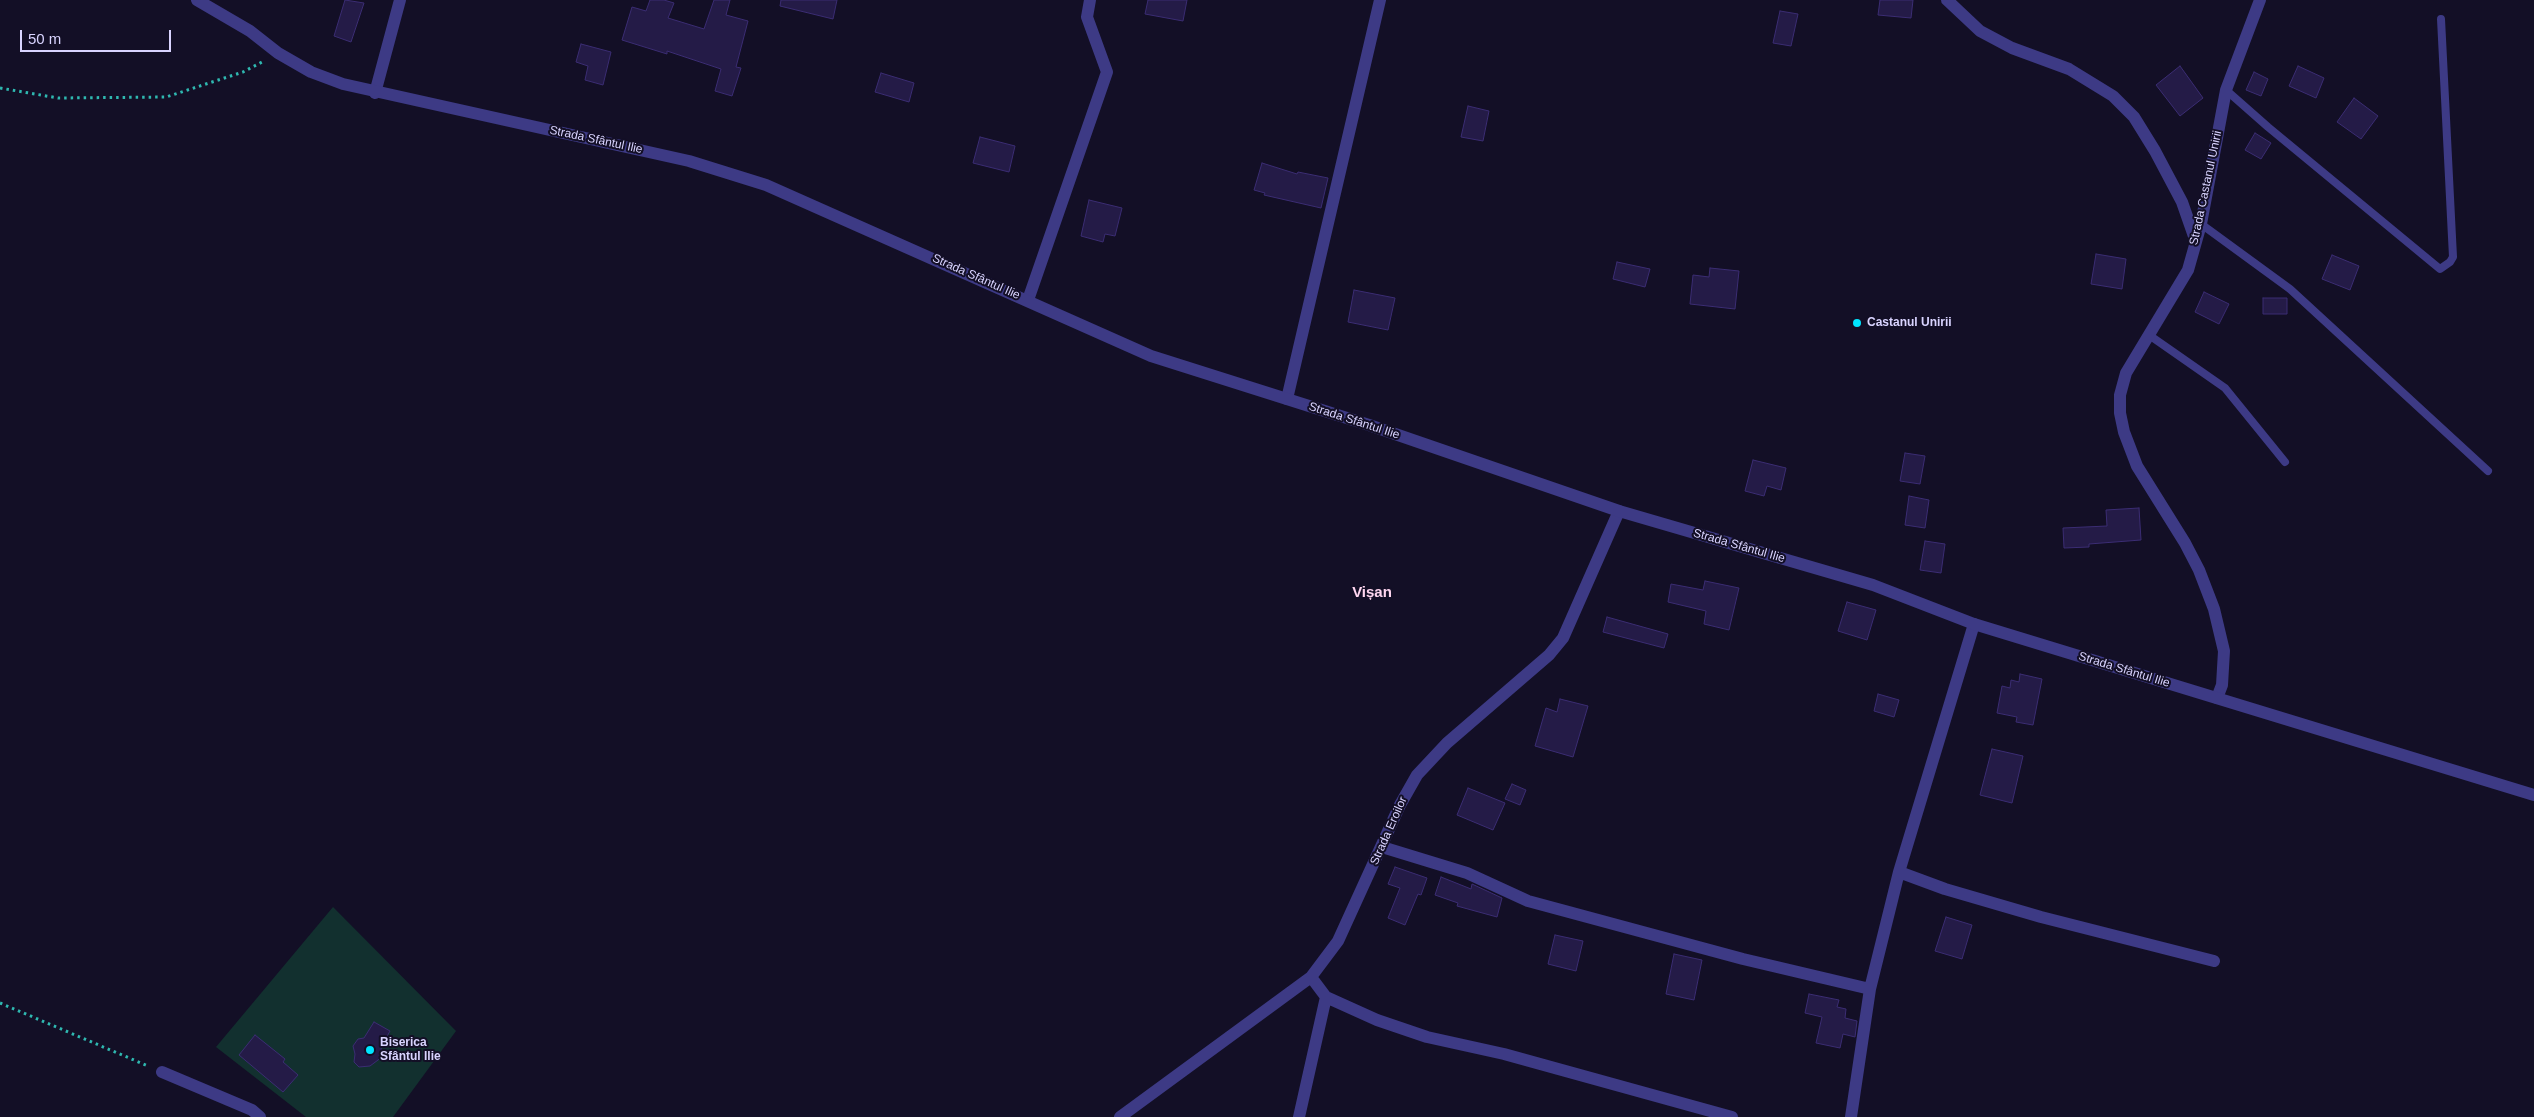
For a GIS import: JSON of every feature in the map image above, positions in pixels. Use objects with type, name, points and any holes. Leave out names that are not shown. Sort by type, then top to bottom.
[{"type":"street","name":"Strada Sfântul Ilie","points":[[197,0],[250,31],[278,53],[311,72],[343,84],[375,93],[690,161],[766,184],[1152,356],[1619,510],[1873,585],[1974,624],[2534,795]]},
{"type":"street","points":[[375,93],[400,0]]},
{"type":"street","points":[[1028,300],[1107,72],[1087,16],[1090,0]]},
{"type":"street","points":[[1287,399],[1380,0]]},
{"type":"street","points":[[1947,0],[1980,31],[2012,48],[2069,69],[2113,96],[2134,117],[2155,151],[2182,202],[2196,242]]},
{"type":"street","name":"Strada Castanul Unirii","points":[[2217,698],[2222,686],[2224,651],[2214,609],[2199,570],[2136,466],[2124,432],[2120,413],[2120,395],[2126,373],[2188,270],[2201,224],[2226,90],[2260,0]]},
{"type":"street","name":"Strada Eroilor","points":[[1120,1117],[1311,977],[1338,941],[1400,805],[1417,775],[1447,743],[1549,655],[1563,638],[1619,510]]},
{"type":"street","points":[[1851,1117],[1870,989],[1899,872],[1974,624]]},
{"type":"street","points":[[1382,847],[1467,873],[1528,901],[1743,959],[1870,989]]},
{"type":"street","points":[[1899,872],[1945,889],[2041,917],[2214,961]]},
{"type":"street","points":[[1311,977],[1326,997],[1378,1020],[1427,1036],[1504,1054],[1732,1117]]},
{"type":"street","points":[[1299,1117],[1326,997]]},
{"type":"street","points":[[162,1072],[252,1110],[260,1117]]},
{"type":"lane","points":[[2226,90],[2440,269],[2450,262],[2453,257],[2441,19]]},
{"type":"lane","points":[[2201,224],[2290,289],[2488,471]]},
{"type":"lane","points":[[2149,335],[2225,388],[2285,462]]},
{"type":"path","points":[[0,88],[58,98],[166,97],[243,72],[278,53]]},
{"type":"path","points":[[0,1003],[162,1072]]},
{"type":"green space","points":[[333,907],[456,1031],[393,1117],[306,1117],[216,1047]]},
{"type":"building","points":[[345,0],[364,3],[351,42],[334,36]]},
{"type":"building","points":[[650,0],[664,0],[674,3],[668,18],[704,29],[714,0],[730,0],[726,15],[748,21],[736,67],[741,68],[732,96],[715,91],[721,69],[667,51],[667,54],[622,40],[632,7],[646,11]]},
{"type":"building","points":[[781,0],[837,0],[833,19],[780,6]]},
{"type":"building","points":[[1148,0],[1187,0],[1183,21],[1145,14]]},
{"type":"building","points":[[1880,0],[1913,0],[1911,18],[1878,15]]},
{"type":"building","points":[[1780,11],[1798,14],[1791,46],[1773,43]]},
{"type":"building","points":[[581,44],[611,52],[603,85],[585,80],[588,66],[576,62]]},
{"type":"building","points":[[2180,66],[2203,98],[2180,116],[2156,85]]},
{"type":"building","points":[[2298,66],[2324,78],[2316,98],[2289,86]]},
{"type":"building","points":[[2254,72],[2268,79],[2261,96],[2246,90]]},
{"type":"building","points":[[881,73],[914,83],[909,102],[875,92]]},
{"type":"building","points":[[2354,98],[2378,116],[2361,139],[2337,122]]},
{"type":"building","points":[[1468,106],[1489,111],[1483,141],[1461,137]]},
{"type":"building","points":[[2255,133],[2271,143],[2261,159],[2245,150]]},
{"type":"building","points":[[980,137],[1015,146],[1009,172],[973,163]]},
{"type":"building","points":[[1262,163],[1297,174],[1298,172],[1328,178],[1321,208],[1264,195],[1265,193],[1254,190]]},
{"type":"building","points":[[1089,200],[1122,208],[1115,236],[1105,234],[1103,242],[1081,236]]},
{"type":"building","points":[[2096,254],[2126,259],[2122,289],[2091,284]]},
{"type":"building","points":[[2332,255],[2359,266],[2350,290],[2322,279]]},
{"type":"building","points":[[1617,262],[1650,269],[1645,287],[1613,279]]},
{"type":"building","points":[[1710,268],[1739,271],[1735,309],[1690,304],[1693,275],[1709,277]]},
{"type":"building","points":[[1354,290],[1395,298],[1388,330],[1348,322]]},
{"type":"building","points":[[2204,292],[2229,304],[2219,324],[2195,312]]},
{"type":"building","points":[[2263,298],[2287,298],[2287,314],[2263,314]]},
{"type":"building","points":[[1905,453],[1925,456],[1920,484],[1900,481]]},
{"type":"building","points":[[1753,460],[1786,468],[1781,490],[1767,486],[1764,496],[1745,491]]},
{"type":"building","points":[[1909,496],[1929,500],[1925,528],[1905,525]]},
{"type":"building","points":[[2139,508],[2141,540],[2089,544],[2089,547],[2064,548],[2063,528],[2107,526],[2106,510]]},
{"type":"building","points":[[1925,541],[1945,544],[1941,573],[1920,570]]},
{"type":"building","points":[[1705,581],[1739,588],[1729,630],[1704,624],[1706,611],[1668,602],[1671,584],[1703,590]]},
{"type":"building","points":[[1847,602],[1876,610],[1867,640],[1838,631]]},
{"type":"building","points":[[1607,617],[1668,634],[1664,648],[1603,632]]},
{"type":"building","points":[[2020,674],[2042,679],[2033,725],[2016,722],[2017,717],[1997,713],[2002,686],[2010,688],[2011,680],[2019,682]]},
{"type":"building","points":[[1878,694],[1899,700],[1894,717],[1874,711]]},
{"type":"building","points":[[1560,699],[1588,706],[1573,757],[1535,746],[1546,708],[1557,712]]},
{"type":"building","points":[[1992,749],[2023,756],[2012,803],[1980,795]]},
{"type":"building","points":[[1512,784],[1526,790],[1520,805],[1505,799]]},
{"type":"building","points":[[1468,788],[1505,803],[1493,830],[1457,815]]},
{"type":"building","points":[[1395,867],[1427,878],[1421,895],[1418,894],[1405,925],[1388,918],[1400,888],[1388,884]]},
{"type":"building","points":[[1441,877],[1471,889],[1472,884],[1502,898],[1497,917],[1457,906],[1458,903],[1435,895]]},
{"type":"building","points":[[1946,917],[1972,925],[1962,959],[1935,951]]},
{"type":"building","points":[[1555,935],[1583,941],[1576,971],[1548,964]]},
{"type":"building","points":[[1674,954],[1702,960],[1694,1000],[1666,994]]},
{"type":"building","points":[[1809,994],[1839,1000],[1837,1007],[1846,1009],[1845,1018],[1857,1021],[1855,1037],[1843,1034],[1840,1048],[1816,1043],[1822,1017],[1805,1013]]},
{"type":"building","points":[[374,1022],[390,1031],[381,1047],[382,1057],[370,1066],[359,1067],[354,1062],[353,1046],[358,1039],[364,1038]]},
{"type":"building","points":[[255,1035],[285,1059],[283,1062],[298,1075],[283,1092],[239,1055]]},
{"type":"place","name":"Castanul Unirii","points":[[1857,323]]},
{"type":"place","name":"Biserica Sfântul Ilie","points":[[370,1050]]},
{"type":"district","name":"Vișan","points":[[1372,593]]}]
